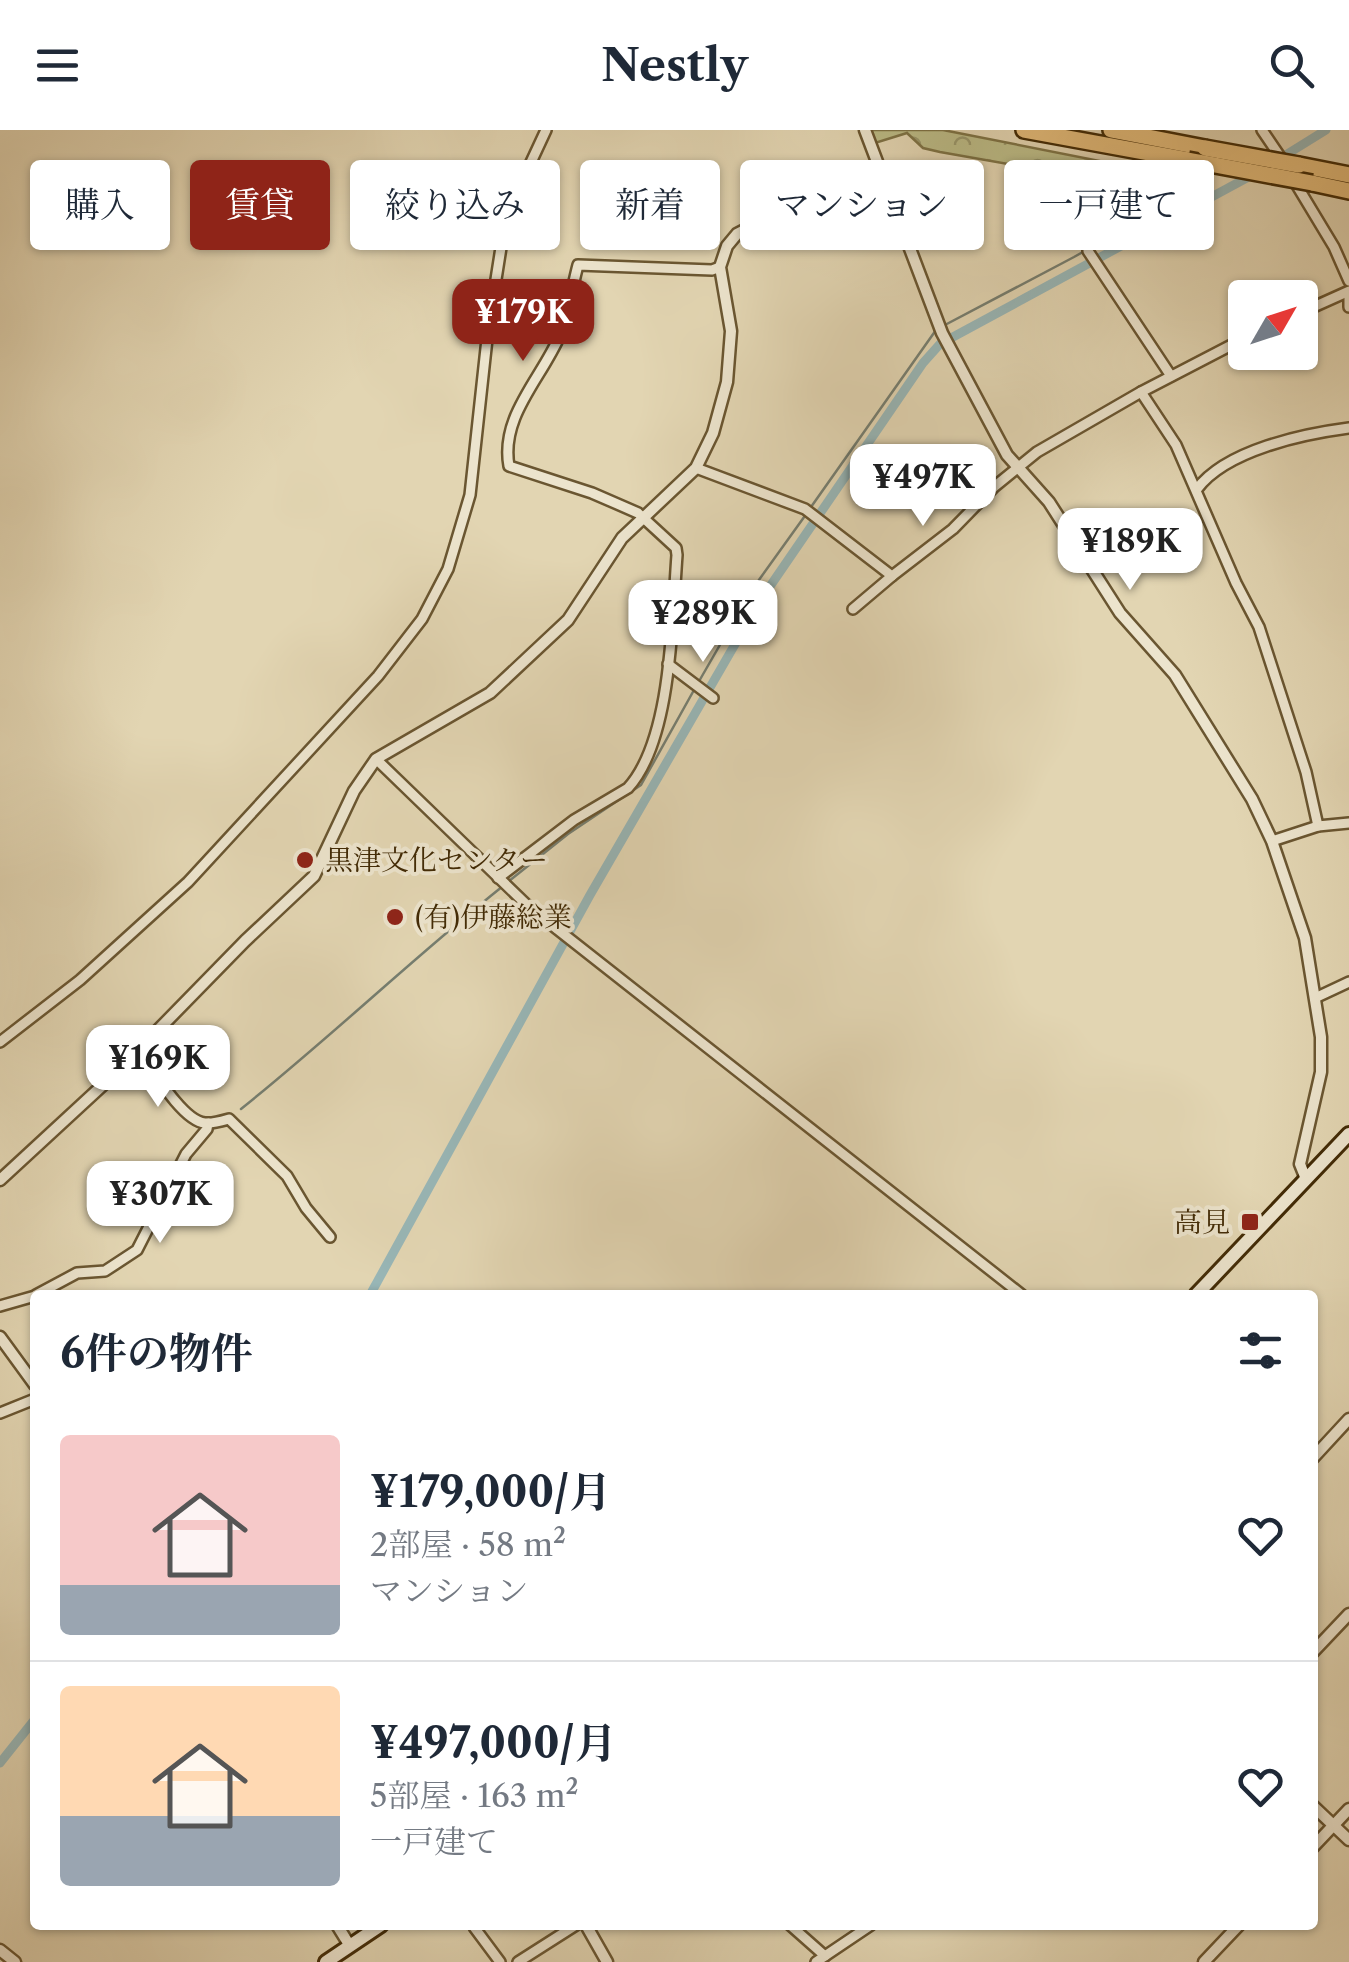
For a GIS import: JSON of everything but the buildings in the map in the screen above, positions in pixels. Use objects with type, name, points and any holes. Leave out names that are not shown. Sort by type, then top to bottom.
[{"type":"highway","points":[[1024,130],[1349,191]]},
{"type":"highway","points":[[1111,130],[1349,175]]},
{"type":"main road","points":[[1201,1290],[1349,1134]]},
{"type":"main road","points":[[326,1962],[373,1930]]},
{"type":"street","points":[[0,1042],[80,980],[188,882],[378,676],[422,619],[448,568],[470,494],[488,330],[506,216],[546,130]]},
{"type":"street","points":[[865,130],[876,160]]},
{"type":"street","points":[[1262,130],[1334,247],[1349,281]]},
{"type":"street","points":[[0,1180],[139,1050],[314,876],[354,791],[376,759],[490,693],[568,620],[617,544],[696,468],[713,433],[728,382],[732,332],[720,267],[726,246],[740,232]]},
{"type":"street","points":[[910,250],[947,344],[1007,454],[1049,502],[1120,614],[1175,676],[1252,799],[1272,841],[1298,910],[1321,1037],[1321,1072],[1300,1164],[1306,1179]]},
{"type":"street","points":[[1088,251],[1171,376]]},
{"type":"street","points":[[498,878],[635,780],[652,748],[668,664],[676,548],[644,518],[592,493],[509,466],[510,436],[516,416],[561,331],[578,265],[712,270],[720,267]]},
{"type":"street","points":[[1318,306],[1349,293],[1349,307]]},
{"type":"street","points":[[853,609],[953,529],[1036,452],[1228,347]]},
{"type":"street","points":[[1140,392],[1176,444],[1236,584],[1260,627],[1306,772],[1318,826]]},
{"type":"street","points":[[1198,490],[1214,472],[1268,446],[1301,434],[1349,428]]},
{"type":"street","points":[[696,468],[805,509],[892,576]]},
{"type":"street","points":[[668,664],[712,698]]},
{"type":"street","points":[[376,759],[530,907],[1016,1290]]},
{"type":"street","points":[[1272,841],[1318,826],[1349,822]]},
{"type":"street","points":[[1315,998],[1349,982]]},
{"type":"street","points":[[139,1050],[193,1119],[208,1123],[229,1119],[287,1176],[330,1237]]},
{"type":"street","points":[[45,1290],[77,1273],[105,1271],[136,1250],[186,1154],[208,1123]]},
{"type":"street","points":[[0,1306],[30,1297]]},
{"type":"street","points":[[0,1337],[30,1378]]},
{"type":"street","points":[[0,1413],[30,1401]]},
{"type":"street","points":[[1318,1453],[1349,1419]]},
{"type":"street","points":[[1318,1646],[1349,1614]]},
{"type":"street","points":[[1318,1842],[1349,1808]]},
{"type":"street","points":[[1318,1811],[1349,1840]]},
{"type":"street","points":[[340,1930],[350,1946]]},
{"type":"street","points":[[476,1930],[500,1962]]},
{"type":"street","points":[[518,1962],[568,1930]]},
{"type":"street","points":[[589,1930],[608,1962]]},
{"type":"street","points":[[794,1930],[820,1959],[864,1930]]},
{"type":"street","points":[[1204,1962],[1235,1930]]},
{"type":"street","points":[[0,1950],[15,1962]]},
{"type":"green space","points":[[870,130],[943,130],[1095,160],[1004,160],[1004,163],[923,148],[907,133],[875,143]]},
{"type":"waterway","points":[[1276,161],[1326,130]]},
{"type":"waterway","points":[[373,1290],[590,895],[760,601],[923,363],[940,344],[1254,174]]},
{"type":"waterway","points":[[943,326],[1086,250]]},
{"type":"waterway","points":[[811,507],[936,330]]},
{"type":"waterway","points":[[698,683],[751,591],[807,513]]},
{"type":"waterway","points":[[509,881],[568,834],[641,785],[694,690]]},
{"type":"waterway","points":[[241,1109],[503,886]]},
{"type":"waterway","points":[[0,1763],[30,1725]]},
{"type":"place","name":"黒津文化センター","points":[[305,860]]},
{"type":"place","name":"(有)伊藤総業","points":[[395,917]]},
{"type":"place","name":"高見","points":[[1250,1222]]}]
